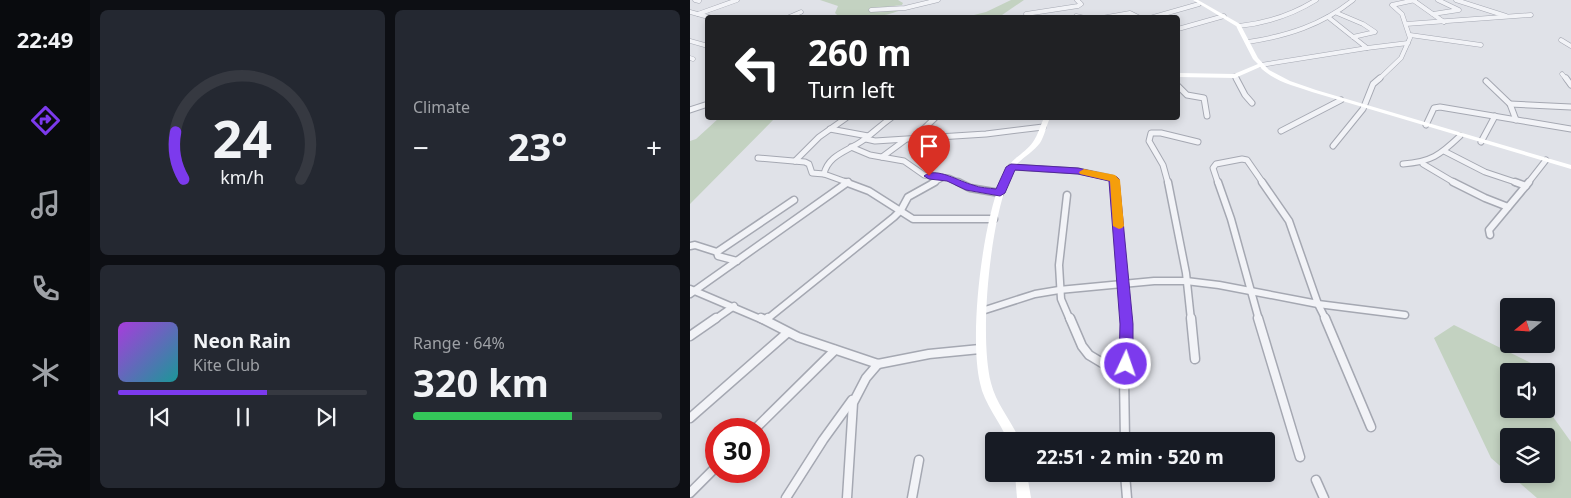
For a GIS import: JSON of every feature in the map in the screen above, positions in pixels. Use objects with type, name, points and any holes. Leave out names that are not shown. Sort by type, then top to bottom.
[{"type":"street","points":[[698,14],[738,0]]},
{"type":"street","points":[[871,10],[900,9],[924,5],[938,0]]},
{"type":"street","points":[[1026,14],[1078,6],[1081,4],[1077,0]]},
{"type":"street","points":[[1239,26],[1269,22],[1296,12],[1316,0]]},
{"type":"street","points":[[1248,42],[1276,37],[1313,25],[1337,13],[1353,0]]},
{"type":"street","points":[[1332,146],[1364,106],[1373,91],[1373,84],[1394,66],[1408,43],[1410,35],[1402,12],[1392,5],[1412,0],[1444,22]]},
{"type":"street","points":[[1433,14],[1459,10],[1438,0]]},
{"type":"street","points":[[1456,0],[1507,17]]},
{"type":"street","points":[[1159,15],[1197,2],[1239,26],[1261,65],[1274,76],[1341,100],[1571,167]]},
{"type":"street","points":[[690,12],[705,16]]},
{"type":"street","points":[[794,15],[802,12]]},
{"type":"street","points":[[1119,15],[1130,13],[1134,15]]},
{"type":"street","points":[[1337,13],[1363,24],[1375,32],[1353,36]]},
{"type":"street","points":[[1406,24],[1531,15]]},
{"type":"street","points":[[1180,30],[1199,26],[1212,19],[1224,16]]},
{"type":"street","points":[[1328,18],[1366,48]]},
{"type":"street","points":[[1410,35],[1481,45]]},
{"type":"street","points":[[697,43],[705,40]]},
{"type":"street","points":[[1561,40],[1571,46]]},
{"type":"street","points":[[691,42],[705,45]]},
{"type":"street","points":[[1180,76],[1236,76],[1261,65],[1408,43]]},
{"type":"street","points":[[1562,74],[1571,85]]},
{"type":"street","points":[[1236,76],[1245,95],[1252,102]]},
{"type":"street","points":[[1486,81],[1510,104],[1516,120]]},
{"type":"street","points":[[1180,88],[1188,95],[1204,98],[1207,116]]},
{"type":"street","points":[[1281,131],[1341,100]]},
{"type":"street","points":[[1510,104],[1571,107]]},
{"type":"street","points":[[690,110],[705,105]]},
{"type":"street","points":[[1426,125],[1436,107],[1571,129]]},
{"type":"street","points":[[1481,142],[1495,116]]},
{"type":"street","points":[[795,161],[803,151],[843,120]]},
{"type":"street","points":[[824,174],[826,166],[888,120]]},
{"type":"street","points":[[914,138],[933,120]]},
{"type":"street","points":[[1011,432],[986,387],[980,364],[982,311],[994,219],[1000,193],[1011,167],[1036,143],[1046,120]]},
{"type":"street","points":[[830,129],[875,141],[986,134],[1043,128]]},
{"type":"street","points":[[1195,359],[1182,251],[1170,200],[1167,177],[1163,165],[1149,141],[1151,133],[1157,132],[1184,141],[1198,142]]},
{"type":"street","points":[[1403,164],[1423,164],[1435,159],[1460,136]]},
{"type":"street","points":[[882,157],[906,139]]},
{"type":"street","points":[[851,147],[860,153],[904,161],[924,175],[953,180],[970,188],[1000,193]]},
{"type":"street","points":[[1444,151],[1485,172],[1526,186]]},
{"type":"street","points":[[758,158],[808,163],[812,173],[824,174],[869,191],[901,210],[908,217],[920,220],[994,219]]},
{"type":"street","points":[[1300,457],[1250,291],[1231,218],[1213,168],[1216,164],[1242,159],[1247,160],[1289,221],[1318,304],[1371,427]]},
{"type":"street","points":[[1490,235],[1489,230],[1546,160]]},
{"type":"street","points":[[1423,164],[1461,187],[1490,201],[1508,207]]},
{"type":"street","points":[[1011,167],[1078,171],[1114,179],[1127,338],[1124,376],[1125,432]]},
{"type":"street","points":[[766,320],[901,210],[908,197],[942,178]]},
{"type":"street","points":[[692,291],[848,182]]},
{"type":"street","points":[[1067,195],[1060,260],[1059,290],[1061,299],[1082,346],[1089,355],[1124,376]]},
{"type":"street","points":[[717,252],[748,229],[794,200]]},
{"type":"street","points":[[690,246],[694,245],[717,252],[718,256],[737,261]]},
{"type":"street","points":[[982,311],[1035,294],[1059,290],[1186,281],[1318,304],[1405,315]]},
{"type":"street","points":[[692,291],[766,320],[787,333],[878,364],[929,354],[980,348]]},
{"type":"street","points":[[690,336],[734,306]]},
{"type":"street","points":[[690,418],[787,333]]},
{"type":"street","points":[[766,418],[835,350]]},
{"type":"street","points":[[786,498],[823,440],[878,364]]},
{"type":"street","points":[[847,498],[851,411],[857,393]]},
{"type":"street","points":[[912,498],[919,460]]},
{"type":"street","points":[[690,493],[705,478]]},
{"type":"street","points":[[1316,480],[1324,498]]},
{"type":"street","points":[[1022,482],[1024,498]]},
{"type":"street","points":[[1126,482],[1127,498]]},
{"type":"green space","points":[[820,0],[898,0],[903,3],[902,5],[886,7],[905,8],[885,15],[837,15],[835,13],[838,6]]},
{"type":"green space","points":[[1011,0],[1024,0],[1002,15],[974,15],[986,12]]},
{"type":"green space","points":[[717,120],[773,120],[690,204],[690,141],[696,139]]},
{"type":"green space","points":[[1454,325],[1500,348],[1500,353],[1511,353],[1531,363],[1500,363],[1500,418],[1554,418],[1571,442],[1571,498],[1537,498],[1520,483],[1555,483],[1555,428],[1500,428],[1500,466],[1491,458],[1434,338]]},
{"type":"slow traffic","points":[[1084,172],[1115,180],[1119,226]]},
{"type":"route","points":[[929,176],[949,178],[970,188],[1000,193],[1011,167],[1078,171],[1114,179],[1127,324],[1126,364]]}]
